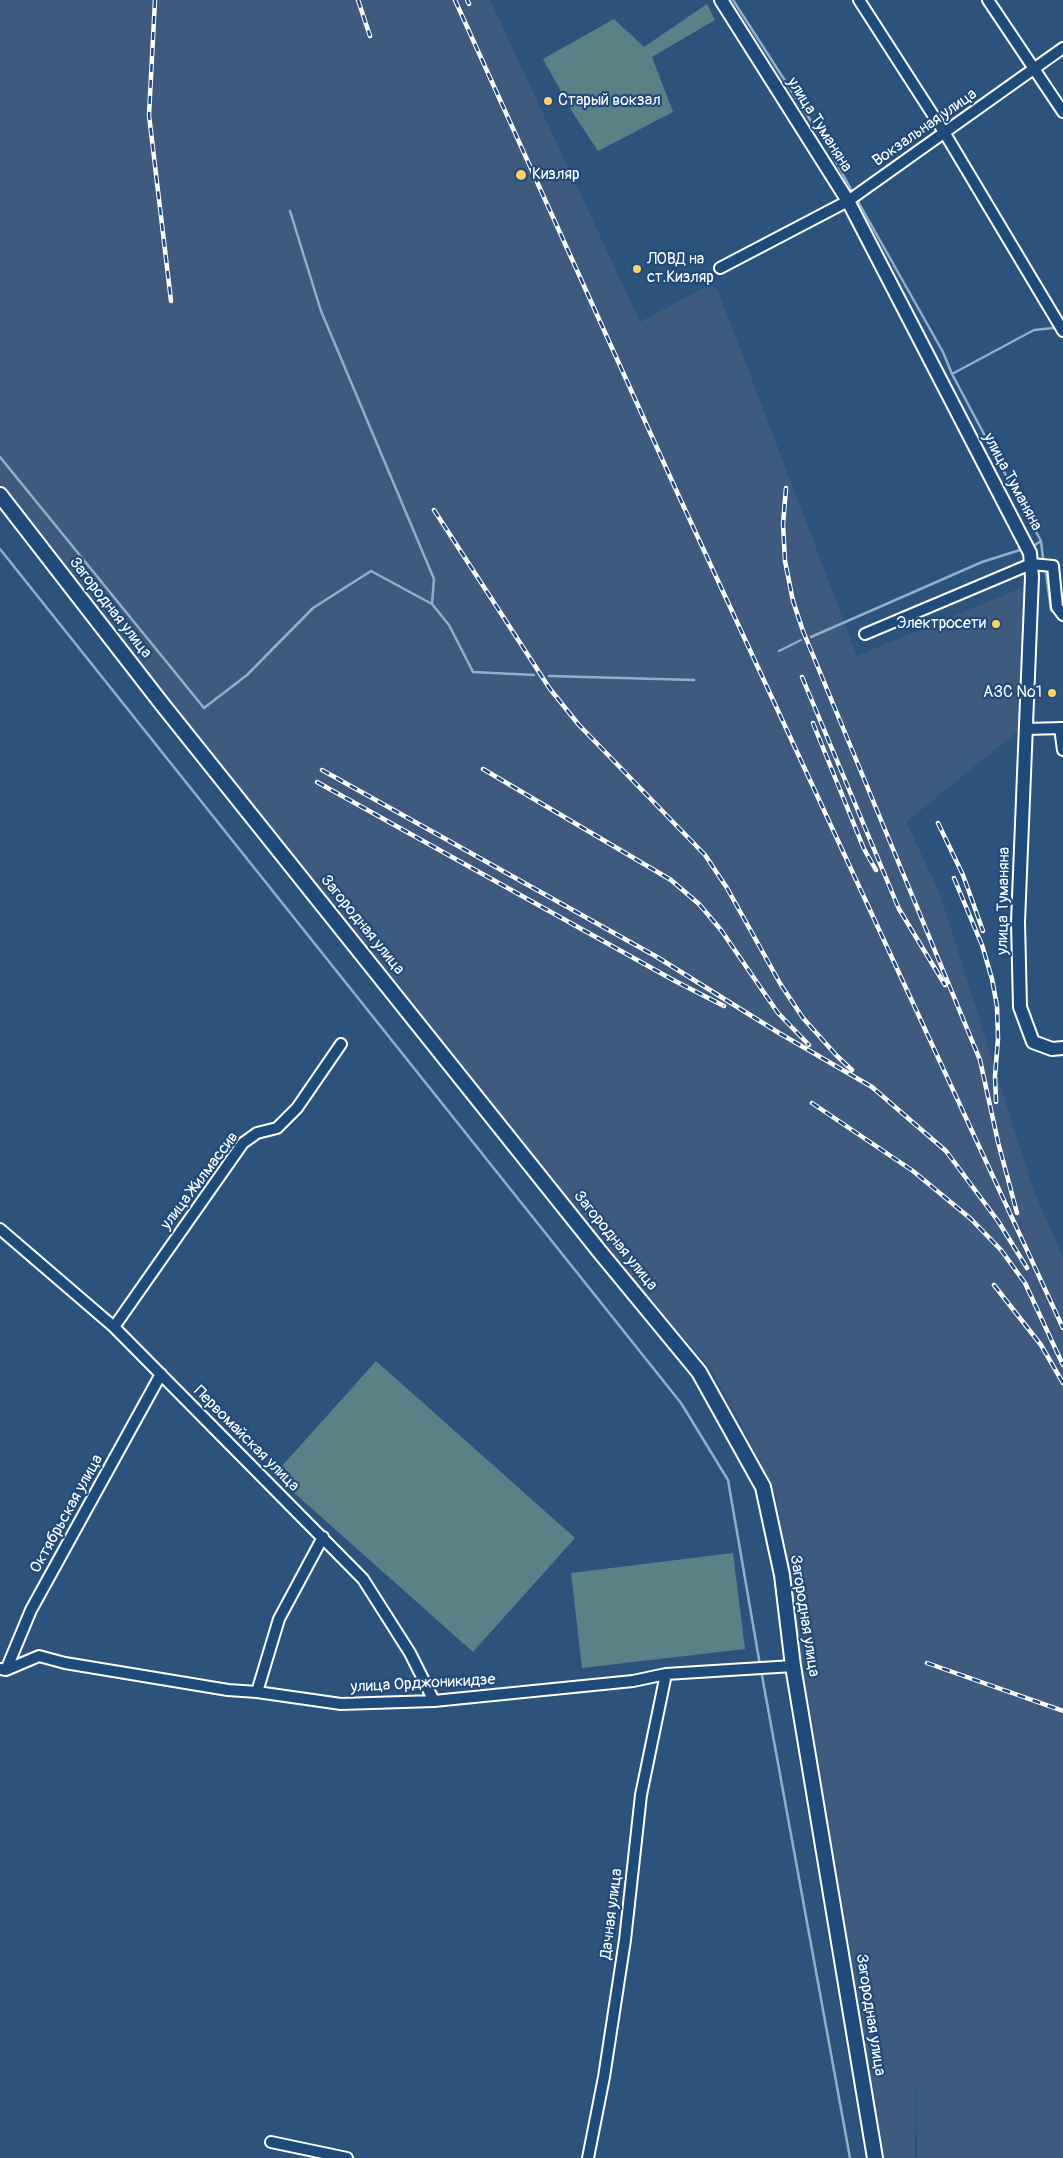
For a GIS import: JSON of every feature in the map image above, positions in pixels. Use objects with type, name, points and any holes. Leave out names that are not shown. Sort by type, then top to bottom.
[{"type":"main road","name":"Загородная улица","points":[[2,503],[600,1252],[699,1372],[763,1487],[782,1575],[794,1666],[875,2158]]},
{"type":"street","name":"улица Туманяна","points":[[721,0],[848,200],[1030,552],[1032,577],[1018,922],[1020,1007],[1033,1042],[1052,1049],[1063,1048]]},
{"type":"street","points":[[858,0],[944,132],[1063,331]]},
{"type":"street","points":[[988,0],[1063,112]]},
{"type":"street","name":"Вокзальная улица","points":[[720,268],[848,200],[1063,48]]},
{"type":"street","points":[[865,634],[1031,564],[1053,566],[1057,607],[1063,615]]},
{"type":"street","points":[[1025,729],[1061,728],[1063,750]]},
{"type":"street","name":"улица Жилмассив","points":[[114,1327],[243,1143],[257,1133],[277,1128],[296,1108],[341,1044]]},
{"type":"street","name":"Первомайская улица","points":[[0,1229],[114,1327],[363,1579],[410,1653],[434,1701]]},
{"type":"street","name":"Октябрьская улица","points":[[3,1670],[31,1610],[161,1374]]},
{"type":"street","points":[[257,1692],[279,1619],[323,1537]]},
{"type":"street","name":"улица Орджоникидзе","points":[[3,1670],[39,1656],[64,1663],[209,1687],[341,1704],[434,1701],[633,1681],[666,1674],[794,1666]]},
{"type":"street","name":"Дачная улица","points":[[588,2158],[604,2077],[625,1940],[641,1795],[666,1674]]},
{"type":"street","points":[[271,2142],[347,2158]]},
{"type":"shaded area","points":[[0,0],[490,0],[640,322],[707,286],[717,288],[857,656],[1026,586],[1024,726],[906,822],[940,894],[1033,1189],[1063,1257],[1063,2158],[917,2158],[917,2071],[915,2158],[875,2158],[775,1490],[713,1372],[587,1225],[0,501]]},
{"type":"green space","points":[[707,4],[715,20],[652,57],[673,112],[598,151],[573,113],[543,59],[614,19],[644,47]]},
{"type":"green space","points":[[376,1361],[575,1538],[473,1652],[274,1475]]},
{"type":"green space","points":[[733,1553],[745,1649],[582,1668],[571,1573]]},
{"type":"waterway","points":[[733,0],[829,149],[853,193]]},
{"type":"waterway","points":[[856,198],[943,352],[952,374]]},
{"type":"waterway","points":[[290,211],[321,311],[434,579],[432,604]]},
{"type":"waterway","points":[[1035,545],[1041,541],[952,374],[1034,330],[1053,328]]},
{"type":"waterway","points":[[0,457],[204,708],[247,675],[313,608],[371,571],[432,604],[449,625],[473,672],[534,675]]},
{"type":"waterway","points":[[1041,541],[1043,558]]},
{"type":"waterway","points":[[0,549],[681,1403],[728,1480],[760,1665]]},
{"type":"waterway","points":[[811,637],[982,562],[1020,550]]},
{"type":"waterway","points":[[1046,573],[1051,610],[1057,615]]},
{"type":"waterway","points":[[779,651],[801,640]]},
{"type":"waterway","points":[[549,676],[694,680]]},
{"type":"waterway","points":[[761,1670],[850,2158]]},
{"type":"railway","points":[[155,0],[149,115],[171,301]]},
{"type":"railway","points":[[358,0],[370,36]]},
{"type":"railway","points":[[455,0],[677,492],[1063,1328]]},
{"type":"railway","points":[[467,0],[469,4]]},
{"type":"railway","points":[[786,488],[783,524],[785,561],[793,601],[803,631],[980,1060],[998,1142],[1017,1213]]},
{"type":"railway","points":[[434,510],[550,689],[579,725],[705,855],[727,888],[781,985],[803,1018],[852,1070]]},
{"type":"railway","points":[[802,677],[899,909],[945,985]]},
{"type":"railway","points":[[813,723],[864,849],[876,870]]},
{"type":"railway","points":[[483,769],[671,880],[699,904],[721,930],[778,1013],[809,1045]]},
{"type":"railway","points":[[322,770],[657,957],[779,1033],[872,1087],[946,1151],[998,1221],[1027,1268]]},
{"type":"railway","points":[[317,782],[675,981],[724,1006]]},
{"type":"railway","points":[[938,823],[963,875],[983,931]]},
{"type":"railway","points":[[954,878],[982,945],[992,979],[997,1006],[996,1102]]},
{"type":"railway","points":[[812,1103],[913,1171],[971,1219],[1001,1250],[1025,1283],[1063,1365]]},
{"type":"railway","points":[[994,1285],[1041,1345],[1063,1383]]},
{"type":"railway","points":[[927,1663],[1063,1711]]},
{"type":"place","name":"Старый вокзал","points":[[548,101]]},
{"type":"place","name":"Кизляр","points":[[521,175]]},
{"type":"place","name":"ЛОВД на ст.Кизляр","points":[[637,269]]},
{"type":"place","name":"Электросети","points":[[996,624]]},
{"type":"place","name":"АЗС №1","points":[[1052,693]]}]
